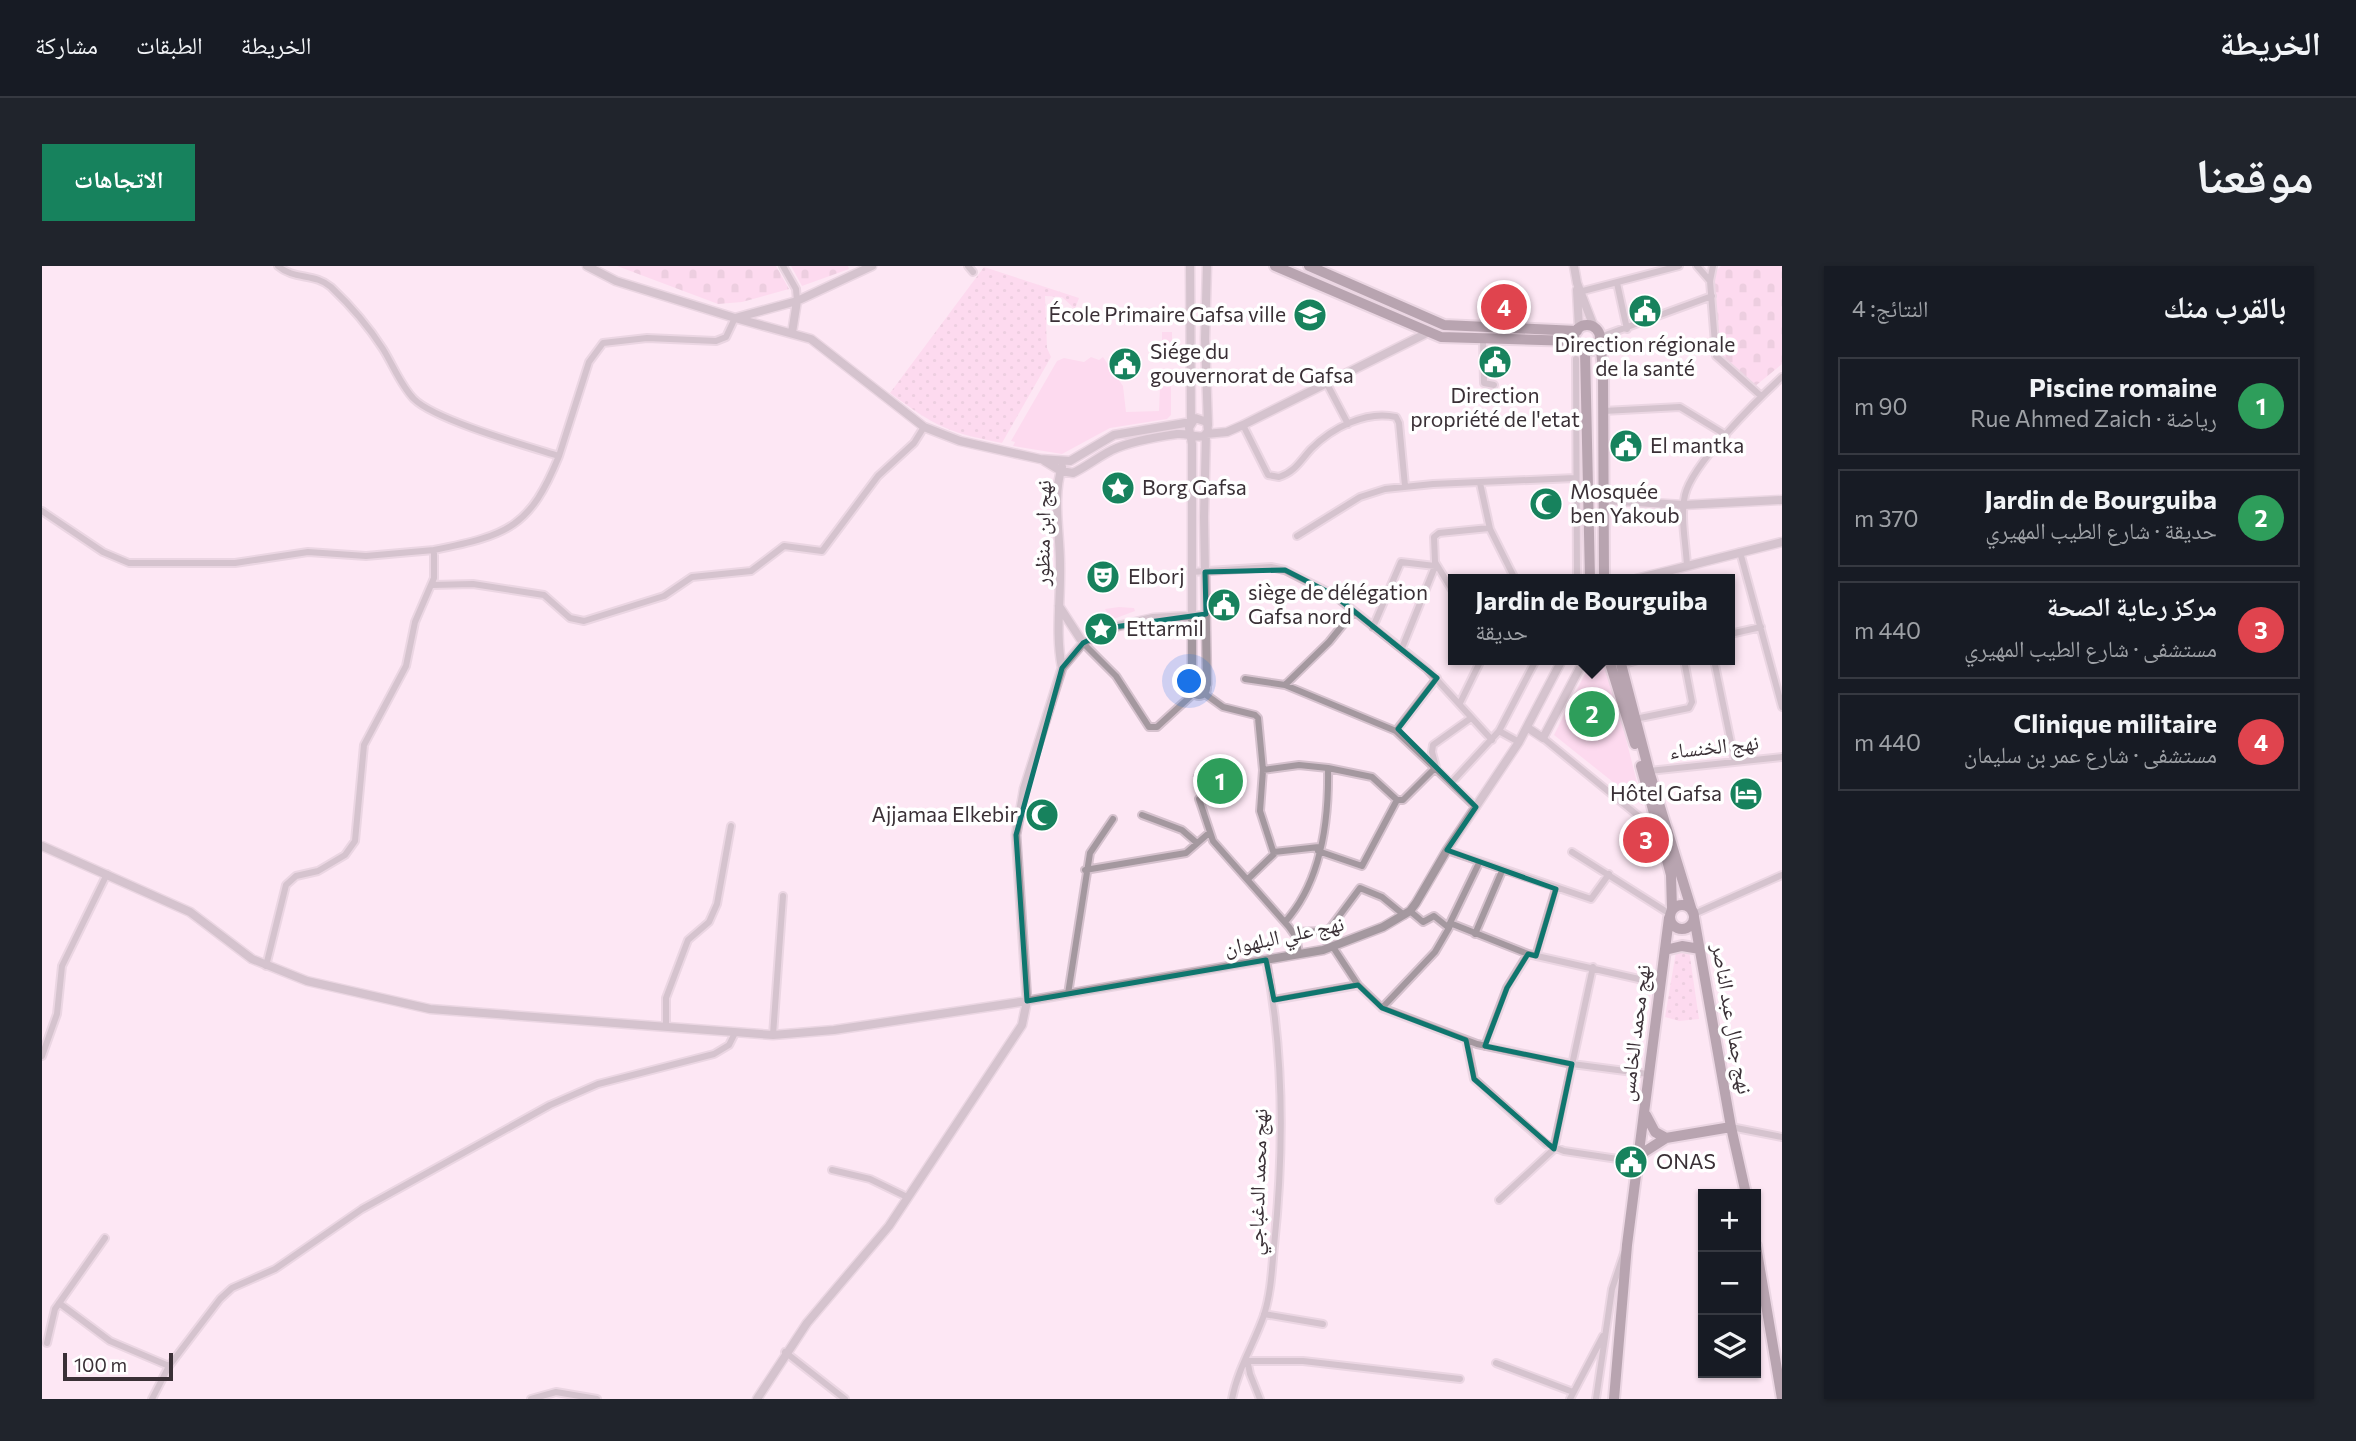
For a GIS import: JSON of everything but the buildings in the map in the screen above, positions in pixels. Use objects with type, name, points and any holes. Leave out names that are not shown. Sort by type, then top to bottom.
[{"type":"main road","points":[[1275,266],[1429,332],[1454,339],[1483,340],[1577,334],[1587,325],[1598,335],[1603,369],[1604,574]]},
{"type":"main road","points":[[1309,266],[1444,324],[1577,334]]},
{"type":"main road","points":[[1577,334],[1581,355],[1590,574]]},
{"type":"main road","points":[[1581,355],[1595,348],[1598,335]]},
{"type":"main road","name":"نهج محمد الخامس","points":[[1610,665],[1674,885],[1628,1245],[1614,1399]]},
{"type":"main road","name":"نهج جمال عبد الناصر","points":[[1622,665],[1649,771],[1694,914],[1731,1127],[1745,1189]]},
{"type":"main road","points":[[1682,905],[1694,914],[1691,925],[1684,929],[1676,928],[1670,914],[1682,905]]},
{"type":"main road","points":[[1665,950],[1682,946],[1700,949]]},
{"type":"main road","points":[[1645,1111],[1651,1128],[1666,1138]]},
{"type":"main road","points":[[1641,1158],[1666,1138],[1731,1127]]},
{"type":"main road","points":[[1757,1252],[1782,1399]]},
{"type":"street","points":[[278,266],[295,275],[316,278],[332,288],[382,346],[407,390],[419,403],[477,429],[559,456]]},
{"type":"street","points":[[783,266],[796,289],[792,333]]},
{"type":"street","points":[[42,511],[103,552],[129,563],[234,563],[308,552],[366,556],[434,550],[492,534],[523,519],[541,497],[559,456],[589,362],[603,343],[647,338],[716,341],[726,337],[735,318],[797,301],[872,266]]},
{"type":"street","points":[[1190,266],[1192,689]]},
{"type":"street","points":[[1205,694],[1205,340],[1208,266]]},
{"type":"street","points":[[1574,266],[1578,289],[1577,334]]},
{"type":"street","points":[[1578,289],[1617,283],[1679,266]]},
{"type":"street","points":[[1697,266],[1710,281]]},
{"type":"street","points":[[1713,266],[1710,281],[1716,356],[1762,397]]},
{"type":"street","points":[[593,268],[692,307],[792,333],[825,348],[924,426],[960,441],[1040,459],[1064,461],[1070,461],[1114,435],[1191,422],[1199,418],[1207,429],[1227,432],[1429,332]]},
{"type":"street","points":[[1617,283],[1627,329]]},
{"type":"street","points":[[1578,289],[1598,335],[1627,329],[1712,296]]},
{"type":"street","points":[[1191,339],[1205,340]]},
{"type":"street","points":[[1483,340],[1484,383],[1494,385]]},
{"type":"street","points":[[1577,574],[1575,478],[1581,355]]},
{"type":"street","points":[[1687,566],[1684,505],[1688,487],[1726,435],[1782,377]]},
{"type":"street","points":[[1190,380],[1205,380]]},
{"type":"street","points":[[1327,384],[1348,424]]},
{"type":"street","points":[[1602,411],[1680,407],[1726,435]]},
{"type":"street","points":[[1243,425],[1268,475],[1276,478],[1297,468],[1321,440],[1348,424],[1378,415],[1398,419],[1405,486]]},
{"type":"street","points":[[432,585],[474,584],[544,595],[570,618],[584,621],[664,596],[692,577],[751,571],[784,546],[822,551],[878,476],[914,443],[924,426]]},
{"type":"street","points":[[1040,459],[1060,471],[1073,473],[1109,451],[1133,443],[1191,434],[1200,438],[1207,429]]},
{"type":"street","name":"نهج ابن منظور","points":[[1062,668],[1057,628],[1057,486],[1064,461]]},
{"type":"street","points":[[1297,536],[1360,497],[1405,486],[1575,478]]},
{"type":"street","points":[[1480,483],[1489,528],[1512,574]]},
{"type":"street","points":[[1603,500],[1684,505],[1782,500]]},
{"type":"street","points":[[1402,648],[1435,565],[1436,535],[1489,528]]},
{"type":"street","points":[[1656,574],[1782,542]]},
{"type":"street","points":[[266,966],[286,885],[296,876],[318,870],[345,855],[355,841],[364,745],[402,676],[415,621],[432,585],[434,550]]},
{"type":"street","points":[[1741,552],[1782,707]]},
{"type":"street","points":[[1373,627],[1401,562],[1435,565]]},
{"type":"street","points":[[1435,565],[1448,584]]},
{"type":"street","points":[[1191,572],[1270,567],[1285,570],[1334,595],[1437,678],[1492,740]]},
{"type":"street","name":"نهج ابن منظور","points":[[1059,606],[1083,642]]},
{"type":"street","points":[[1285,685],[1329,642],[1354,611]]},
{"type":"street","points":[[757,1399],[785,1352],[834,1288],[889,1226],[1014,1041],[1024,1018],[1027,1001],[1016,835],[1024,789],[1062,668],[1083,642],[1135,621],[1206,615]]},
{"type":"street","points":[[1735,633],[1761,627]]},
{"type":"street","points":[[1083,642],[1116,676],[1149,727],[1157,727],[1201,680],[1207,684]]},
{"type":"street","points":[[1460,703],[1479,665]]},
{"type":"street","points":[[1452,782],[1499,731],[1533,665]]},
{"type":"street","points":[[1407,913],[1528,728],[1560,665]]},
{"type":"street","points":[[1543,738],[1581,665]]},
{"type":"street","points":[[1636,719],[1689,708],[1692,702],[1685,665]]},
{"type":"street","points":[[1715,665],[1735,762]]},
{"type":"street","points":[[1396,732],[1437,678]]},
{"type":"street","points":[[1245,679],[1285,685],[1396,732],[1476,807]]},
{"type":"street","points":[[1192,689],[1205,694],[1223,707],[1255,715],[1263,770],[1260,811],[1274,852],[1272,860],[1248,879]]},
{"type":"street","points":[[1436,767],[1433,745],[1471,718]]},
{"type":"street","points":[[1528,728],[1660,834]]},
{"type":"street","points":[[1499,731],[1519,742]]},
{"type":"street","name":"نهج الخنساء","points":[[1649,771],[1782,757]]},
{"type":"street","points":[[1263,770],[1299,765],[1372,777],[1397,800]]},
{"type":"street","points":[[1274,852],[1319,849],[1362,866],[1397,800],[1410,796],[1436,767]]},
{"type":"street","points":[[1285,922],[1308,892],[1315,876],[1328,793],[1328,768]]},
{"type":"street","points":[[1199,799],[1209,834],[1293,932],[1299,953]]},
{"type":"street","points":[[1142,816],[1182,830],[1198,843]]},
{"type":"street","points":[[1068,994],[1086,870],[1092,847],[1113,819]]},
{"type":"street","points":[[666,1025],[666,998],[688,940],[709,922],[717,904],[731,826]]},
{"type":"street","points":[[1086,870],[1179,854],[1209,834]]},
{"type":"street","name":"نهج علي البلهوان","points":[[42,846],[203,919],[252,959],[307,981],[430,1009],[666,1025],[735,1034],[773,1035],[834,1030],[1027,1001],[1266,960],[1333,947],[1383,927],[1407,913]]},
{"type":"street","points":[[1447,850],[1502,871],[1593,899],[1609,874]]},
{"type":"street","points":[[1572,852],[1670,914]]},
{"type":"street","points":[[1382,1009],[1435,952],[1479,863]]},
{"type":"street","points":[[1475,934],[1502,871]]},
{"type":"street","points":[[42,1056],[57,1014],[62,966],[107,874]]},
{"type":"street","points":[[1694,914],[1782,875]]},
{"type":"street","points":[[1293,932],[1328,931],[1360,888],[1382,897],[1423,922],[1434,916],[1449,926],[1532,955],[1661,984]]},
{"type":"street","points":[[1485,1046],[1507,988],[1532,955],[1556,889]]},
{"type":"street","points":[[773,1035],[783,895]]},
{"type":"street","points":[[1333,947],[1358,985],[1382,1009],[1485,1046],[1572,1064],[1648,1074]]},
{"type":"street","name":"نهج محمد الدغباجي","points":[[1232,1399],[1264,1314],[1276,1228],[1279,1159],[1278,1035],[1266,960]]},
{"type":"street","points":[[1499,1200],[1554,1149],[1592,967]]},
{"type":"street","points":[[1274,1000],[1358,985]]},
{"type":"street","points":[[152,1399],[169,1366],[220,1299],[232,1288],[275,1269],[362,1209],[550,1105],[598,1084],[714,1054],[729,1045],[735,1034]]},
{"type":"street","points":[[1466,1040],[1474,1079],[1554,1149],[1641,1158]]},
{"type":"street","points":[[1731,1127],[1782,1137]]},
{"type":"street","points":[[832,1170],[870,1179],[907,1197]]},
{"type":"street","points":[[47,1343],[59,1303],[105,1238]]},
{"type":"street","points":[[1596,1399],[1615,1279],[1628,1245]]},
{"type":"street","points":[[59,1303],[110,1340],[169,1366]]},
{"type":"street","points":[[1264,1314],[1323,1324]]},
{"type":"street","points":[[1496,1363],[1572,1396],[1606,1328]]},
{"type":"street","points":[[785,1352],[845,1399]]},
{"type":"street","points":[[1260,1399],[1250,1374],[1247,1357],[1460,1378]]},
{"type":"street","points":[[531,1399],[556,1392],[597,1399]]},
{"type":"highlighted area","points":[[1285,570],[1334,595],[1437,678],[1398,729],[1476,807],[1447,850],[1556,889],[1536,956],[1528,954],[1507,988],[1485,1046],[1572,1064],[1554,1149],[1474,1079],[1466,1040],[1382,1008],[1358,985],[1274,1000],[1266,960],[1027,1001],[1016,835],[1062,668],[1083,643],[1114,627],[1206,614],[1205,572]]},
{"type":"green space","points":[[617,266],[776,266],[789,289],[742,302],[718,304]]},
{"type":"green space","points":[[791,266],[848,266],[849,269],[802,286]]},
{"type":"green space","points":[[1721,266],[1782,266],[1782,364],[1754,387],[1718,352],[1714,273]]},
{"type":"green space","points":[[984,267],[1079,298],[1075,309],[1062,297],[1045,296],[1047,348],[1051,357],[1002,443],[942,426],[890,393]]},
{"type":"green space","points":[[1162,332],[1172,332],[1172,355],[1162,355]]},
{"type":"green space","points":[[1091,357],[1099,360],[1103,357],[1123,386],[1126,412],[1159,411],[1160,385],[1171,384],[1171,415],[1167,419],[1110,428],[1062,454],[1013,446],[1015,442],[1011,441],[1057,361],[1064,358],[1084,362]]},
{"type":"green space","points":[[1134,608],[1135,611],[1111,620],[1105,609]]},
{"type":"green space","points":[[1589,665],[1607,665],[1643,806],[1554,735]]},
{"type":"green space","points":[[1688,943],[1699,1019],[1679,1021],[1665,1017],[1677,946]]},
{"type":"water","points":[[1199,766],[1218,772],[1209,785],[1194,776]]},
{"type":"water","points":[[1224,784],[1230,784],[1235,792],[1233,798],[1224,800],[1219,795],[1219,789]]},
{"type":"place","name":"Clinique militaire","points":[[1504,307]]},
{"type":"place","name":"Direction régionale de la santé","points":[[1645,311]]},
{"type":"place","name":"École Primaire Gafsa ville","points":[[1310,315]]},
{"type":"place","name":"Direction propriété de l'etat","points":[[1495,362]]},
{"type":"place","name":"Siége du gouvernorat de Gafsa","points":[[1125,364]]},
{"type":"place","name":"El mantka","points":[[1626,446]]},
{"type":"place","name":"Borg Gafsa","points":[[1118,488]]},
{"type":"place","name":"Mosquée ben Yakoub","points":[[1546,504]]},
{"type":"place","name":"Elborj","points":[[1103,577]]},
{"type":"place","name":"siège de délégation Gafsa nord","points":[[1224,605]]},
{"type":"place","name":"Ettarmil","points":[[1101,629]]},
{"type":"place","name":"Jardin de Bourguiba","points":[[1592,714]]},
{"type":"place","name":"Piscine romaine","points":[[1220,781]]},
{"type":"place","name":"Hôtel Gafsa","points":[[1746,794]]},
{"type":"place","name":"Ajjamaa Elkebir","points":[[1042,815]]},
{"type":"place","name":"مركز رعاية الصحة","points":[[1646,840]]},
{"type":"place","name":"ONAS","points":[[1631,1162]]}]
